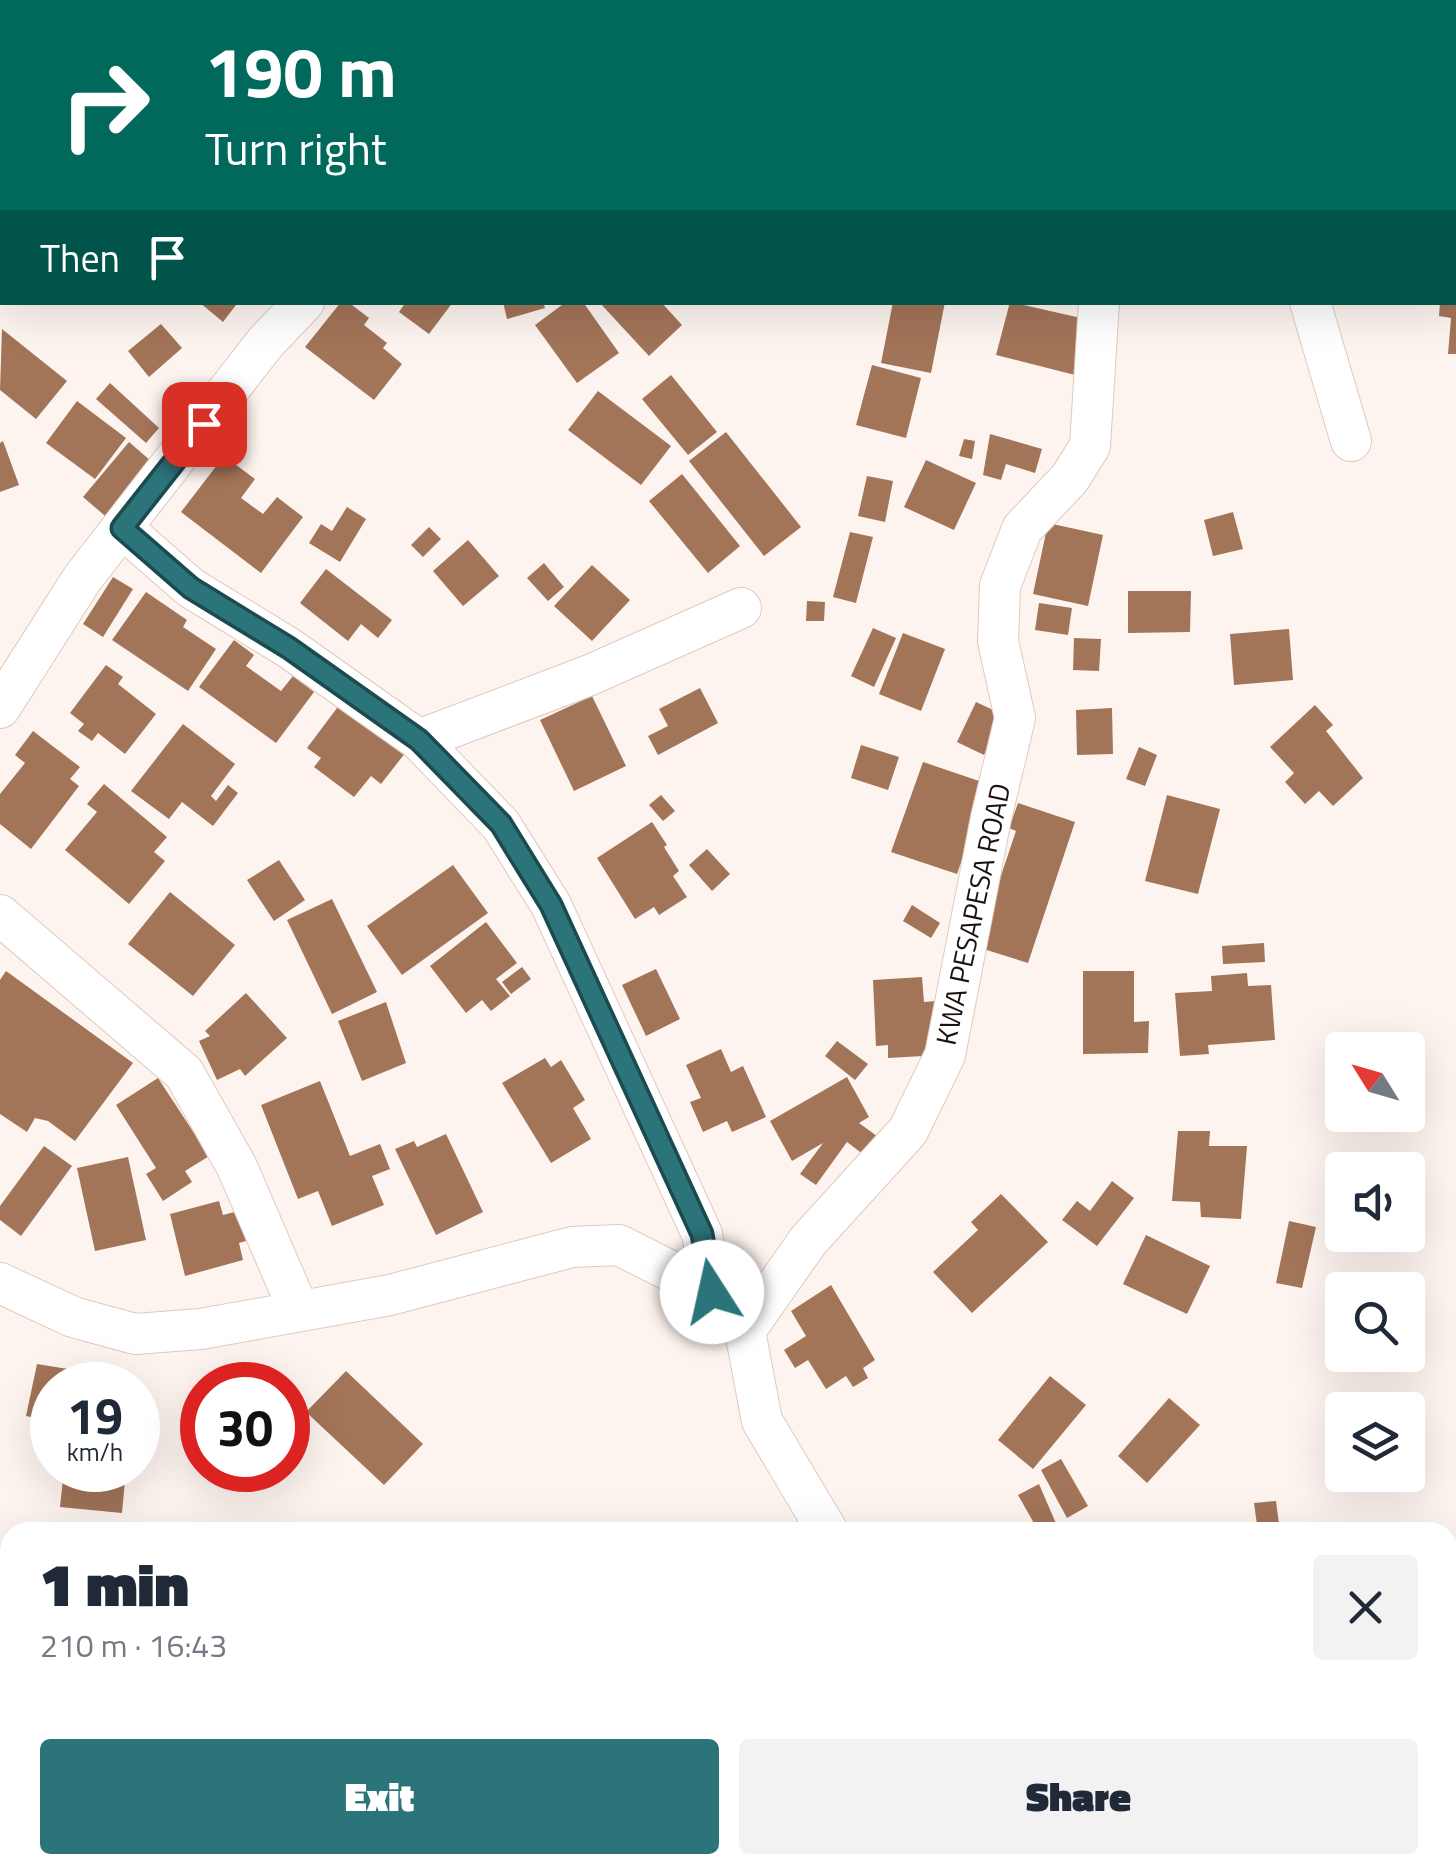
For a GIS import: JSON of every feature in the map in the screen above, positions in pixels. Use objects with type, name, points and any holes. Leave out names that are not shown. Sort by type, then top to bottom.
[{"type":"street","points":[[0,708],[39,643],[122,528],[265,343],[301,305]]},
{"type":"street","name":"KWA PESAPESA ROAD","points":[[745,1332],[808,1241],[908,1130],[945,1055],[991,818],[1015,718],[998,641],[1000,586],[1022,529],[1070,478],[1090,446],[1099,305]]},
{"type":"street","points":[[1311,305],[1351,441]]},
{"type":"street","points":[[122,528],[191,588],[289,648],[419,740],[501,824],[551,905],[702,1234],[712,1292]]},
{"type":"street","points":[[419,740],[590,675],[741,608]]},
{"type":"street","points":[[0,915],[184,1073],[237,1167],[298,1311]]},
{"type":"street","points":[[0,1283],[73,1317],[135,1334],[201,1328],[298,1311],[408,1290],[588,1246],[619,1245],[712,1292],[745,1332],[762,1421],[822,1522]]},
{"type":"building","points":[[203,305],[236,305],[223,322]]},
{"type":"building","points":[[339,305],[352,305],[369,318],[364,325],[387,343],[383,348],[402,364],[374,400],[305,347]]},
{"type":"building","points":[[404,305],[451,305],[429,334],[399,312]]},
{"type":"building","points":[[504,305],[545,308],[507,319]]},
{"type":"building","points":[[562,305],[585,305],[619,353],[577,383],[535,325]]},
{"type":"building","points":[[602,305],[664,305],[682,325],[649,356]]},
{"type":"building","points":[[892,305],[944,305],[931,373],[881,363]]},
{"type":"building","points":[[1009,305],[1094,321],[1079,376],[996,355]]},
{"type":"building","points":[[1440,305],[1456,305],[1456,354],[1448,354],[1451,318],[1439,316]]},
{"type":"building","points":[[161,324],[182,348],[149,377],[128,351]]},
{"type":"building","points":[[2,329],[67,381],[36,419],[0,390]]},
{"type":"building","points":[[872,365],[921,378],[906,438],[856,425]]},
{"type":"building","points":[[671,375],[717,432],[688,455],[642,399]]},
{"type":"building","points":[[110,383],[159,428],[146,443],[96,399]]},
{"type":"building","points":[[598,391],[671,446],[641,485],[568,430]]},
{"type":"building","points":[[77,401],[126,438],[95,479],[46,443]]},
{"type":"building","points":[[726,432],[801,527],[764,556],[689,461]]},
{"type":"building","points":[[990,434],[1042,449],[1035,473],[1006,464],[1001,480],[983,475]]},
{"type":"building","points":[[964,439],[975,441],[972,459],[959,456]]},
{"type":"building","points":[[3,441],[19,485],[0,492],[0,443]]},
{"type":"building","points":[[129,442],[151,461],[111,521],[83,497]]},
{"type":"building","points":[[224,456],[255,479],[241,498],[263,514],[277,497],[303,517],[261,573],[181,512]]},
{"type":"building","points":[[926,460],[976,483],[954,530],[904,507]]},
{"type":"building","points":[[682,474],[740,546],[708,573],[649,501]]},
{"type":"building","points":[[867,476],[893,481],[885,522],[858,516]]},
{"type":"building","points":[[347,507],[366,519],[340,562],[309,543],[321,524],[332,531]]},
{"type":"building","points":[[1233,512],[1243,549],[1213,556],[1204,520]]},
{"type":"building","points":[[1048,523],[1103,535],[1088,606],[1033,594]]},
{"type":"building","points":[[429,527],[441,539],[423,557],[411,545]]},
{"type":"building","points":[[850,532],[873,537],[856,603],[833,597]]},
{"type":"building","points":[[468,540],[499,576],[463,606],[433,571]]},
{"type":"building","points":[[544,563],[564,587],[548,601],[527,578]]},
{"type":"building","points":[[592,565],[630,600],[592,641],[554,606]]},
{"type":"building","points":[[326,569],[392,620],[378,638],[361,624],[348,641],[300,603]]},
{"type":"building","points":[[113,577],[133,589],[103,637],[83,624]]},
{"type":"building","points":[[1128,591],[1191,591],[1190,632],[1128,633]]},
{"type":"building","points":[[146,592],[187,620],[183,627],[216,649],[188,691],[112,640]]},
{"type":"building","points":[[807,601],[825,602],[824,621],[806,621]]},
{"type":"building","points":[[1039,603],[1072,608],[1068,635],[1035,630]]},
{"type":"building","points":[[873,628],[896,638],[874,687],[851,676]]},
{"type":"building","points":[[1289,629],[1293,680],[1234,685],[1230,634]]},
{"type":"building","points":[[903,633],[945,649],[921,711],[879,694]]},
{"type":"building","points":[[1074,638],[1101,639],[1099,671],[1073,670]]},
{"type":"building","points":[[234,640],[254,655],[246,666],[281,691],[293,676],[314,692],[276,743],[199,687]]},
{"type":"building","points":[[106,665],[123,677],[118,684],[156,714],[125,754],[98,733],[92,741],[78,731],[84,724],[70,713]]},
{"type":"building","points":[[700,688],[718,723],[658,755],[648,736],[668,726],[659,709]]},
{"type":"building","points":[[592,696],[626,766],[574,791],[540,720]]},
{"type":"building","points":[[976,702],[1004,715],[984,755],[957,742]]},
{"type":"building","points":[[340,704],[413,743],[381,784],[371,776],[354,797],[314,767],[321,758],[307,748]]},
{"type":"building","points":[[1315,705],[1333,725],[1326,731],[1363,778],[1333,806],[1319,791],[1305,804],[1285,782],[1294,773],[1270,747]]},
{"type":"building","points":[[1112,708],[1113,754],[1077,755],[1076,710]]},
{"type":"building","points":[[183,724],[235,764],[211,796],[216,801],[228,785],[238,793],[213,826],[182,802],[169,819],[131,791]]},
{"type":"building","points":[[33,731],[80,767],[70,779],[79,786],[31,849],[0,824],[0,794],[25,763],[15,755]]},
{"type":"building","points":[[861,745],[899,757],[888,790],[851,778]]},
{"type":"building","points":[[1139,747],[1157,755],[1145,786],[1126,779]]},
{"type":"building","points":[[923,762],[988,784],[957,874],[891,852]]},
{"type":"building","points":[[104,784],[167,837],[154,852],[165,861],[129,904],[65,850],[97,812],[87,804]]},
{"type":"building","points":[[661,795],[675,811],[663,821],[649,805]]},
{"type":"building","points":[[1167,795],[1220,809],[1198,894],[1145,881]]},
{"type":"building","points":[[1018,803],[1075,822],[1028,963],[977,947],[1016,831],[1009,828]]},
{"type":"building","points":[[652,822],[667,845],[664,847],[679,871],[673,876],[687,897],[659,915],[654,907],[635,919],[597,858]]},
{"type":"building","points":[[707,849],[730,874],[712,891],[689,865]]},
{"type":"building","points":[[279,860],[305,900],[274,921],[247,880]]},
{"type":"building","points":[[453,865],[488,913],[402,975],[367,926]]},
{"type":"building","points":[[170,892],[235,945],[193,996],[128,944]]},
{"type":"building","points":[[332,899],[377,992],[332,1014],[287,920]]},
{"type":"building","points":[[912,905],[940,923],[931,938],[903,921]]},
{"type":"building","points":[[486,922],[517,963],[496,979],[510,996],[491,1011],[482,1000],[466,1013],[430,966]]},
{"type":"building","points":[[1264,943],[1265,962],[1223,964],[1222,946]]},
{"type":"building","points":[[522,967],[531,979],[511,994],[502,982]]},
{"type":"building","points":[[656,969],[680,1019],[646,1036],[622,985]]},
{"type":"building","points":[[6,971],[133,1063],[75,1141],[48,1121],[35,1118],[27,1132],[0,1114],[0,980]]},
{"type":"building","points":[[1083,971],[1134,971],[1134,1022],[1149,1021],[1148,1053],[1083,1054]]},
{"type":"building","points":[[1247,973],[1248,986],[1271,985],[1275,1040],[1208,1045],[1209,1054],[1180,1056],[1175,993],[1212,991],[1211,976]]},
{"type":"building","points":[[922,977],[924,1002],[937,1001],[940,1055],[888,1058],[888,1045],[876,1046],[873,980]]},
{"type":"building","points":[[246,993],[287,1038],[245,1076],[240,1069],[217,1080],[199,1041],[210,1036],[205,1031]]},
{"type":"building","points":[[386,1002],[406,1063],[362,1081],[338,1021]]},
{"type":"building","points":[[837,1041],[868,1064],[855,1080],[825,1056]]},
{"type":"building","points":[[721,1049],[731,1072],[743,1066],[766,1117],[732,1132],[727,1121],[703,1132],[690,1102],[701,1098],[686,1065]]},
{"type":"building","points":[[545,1058],[551,1067],[561,1060],[585,1100],[573,1108],[591,1139],[551,1163],[502,1083]]},
{"type":"building","points":[[847,1077],[869,1117],[859,1123],[881,1139],[868,1158],[847,1142],[816,1185],[800,1174],[823,1143],[792,1161],[770,1121]]},
{"type":"building","points":[[158,1078],[194,1133],[204,1127],[219,1150],[185,1171],[192,1182],[163,1201],[146,1174],[156,1168],[116,1105]]},
{"type":"building","points":[[320,1081],[350,1156],[380,1144],[390,1169],[372,1176],[384,1205],[332,1226],[318,1191],[298,1199],[261,1105]]},
{"type":"building","points":[[1178,1131],[1210,1131],[1209,1146],[1247,1146],[1241,1219],[1201,1217],[1200,1202],[1172,1201]]},
{"type":"building","points":[[446,1134],[483,1212],[436,1235],[395,1149],[414,1141],[417,1147]]},
{"type":"building","points":[[44,1146],[72,1166],[21,1236],[0,1220],[0,1206]]},
{"type":"building","points":[[128,1157],[146,1240],[95,1251],[77,1168]]},
{"type":"building","points":[[1112,1181],[1134,1198],[1097,1246],[1062,1220],[1077,1201],[1090,1211]]},
{"type":"building","points":[[1001,1194],[1048,1242],[972,1313],[933,1272],[978,1230],[971,1222]]},
{"type":"building","points":[[219,1201],[223,1215],[238,1211],[246,1241],[239,1243],[243,1260],[185,1276],[170,1214]]},
{"type":"building","points":[[1289,1221],[1316,1227],[1302,1288],[1276,1283]]},
{"type":"building","points":[[1146,1235],[1210,1266],[1187,1314],[1123,1284]]},
{"type":"building","points":[[831,1285],[875,1360],[863,1368],[868,1378],[853,1387],[846,1376],[826,1389],[808,1360],[795,1368],[784,1350],[806,1336],[791,1311]]},
{"type":"building","points":[[346,1371],[423,1444],[384,1485],[310,1416],[310,1408]]},
{"type":"building","points":[[1050,1376],[1086,1405],[1033,1469],[998,1440]]},
{"type":"building","points":[[1169,1398],[1200,1425],[1147,1483],[1118,1456]]},
{"type":"building","points":[[1061,1459],[1088,1506],[1067,1518],[1041,1470]]},
{"type":"building","points":[[1039,1484],[1055,1522],[1033,1522],[1018,1495]]},
{"type":"building","points":[[62,1492],[124,1492],[122,1513],[60,1507]]},
{"type":"building","points":[[1276,1501],[1279,1522],[1257,1522],[1254,1503]]},
{"type":"route","points":[[204,424],[122,528],[191,588],[289,648],[419,740],[501,824],[551,905],[702,1234],[712,1292]]}]
